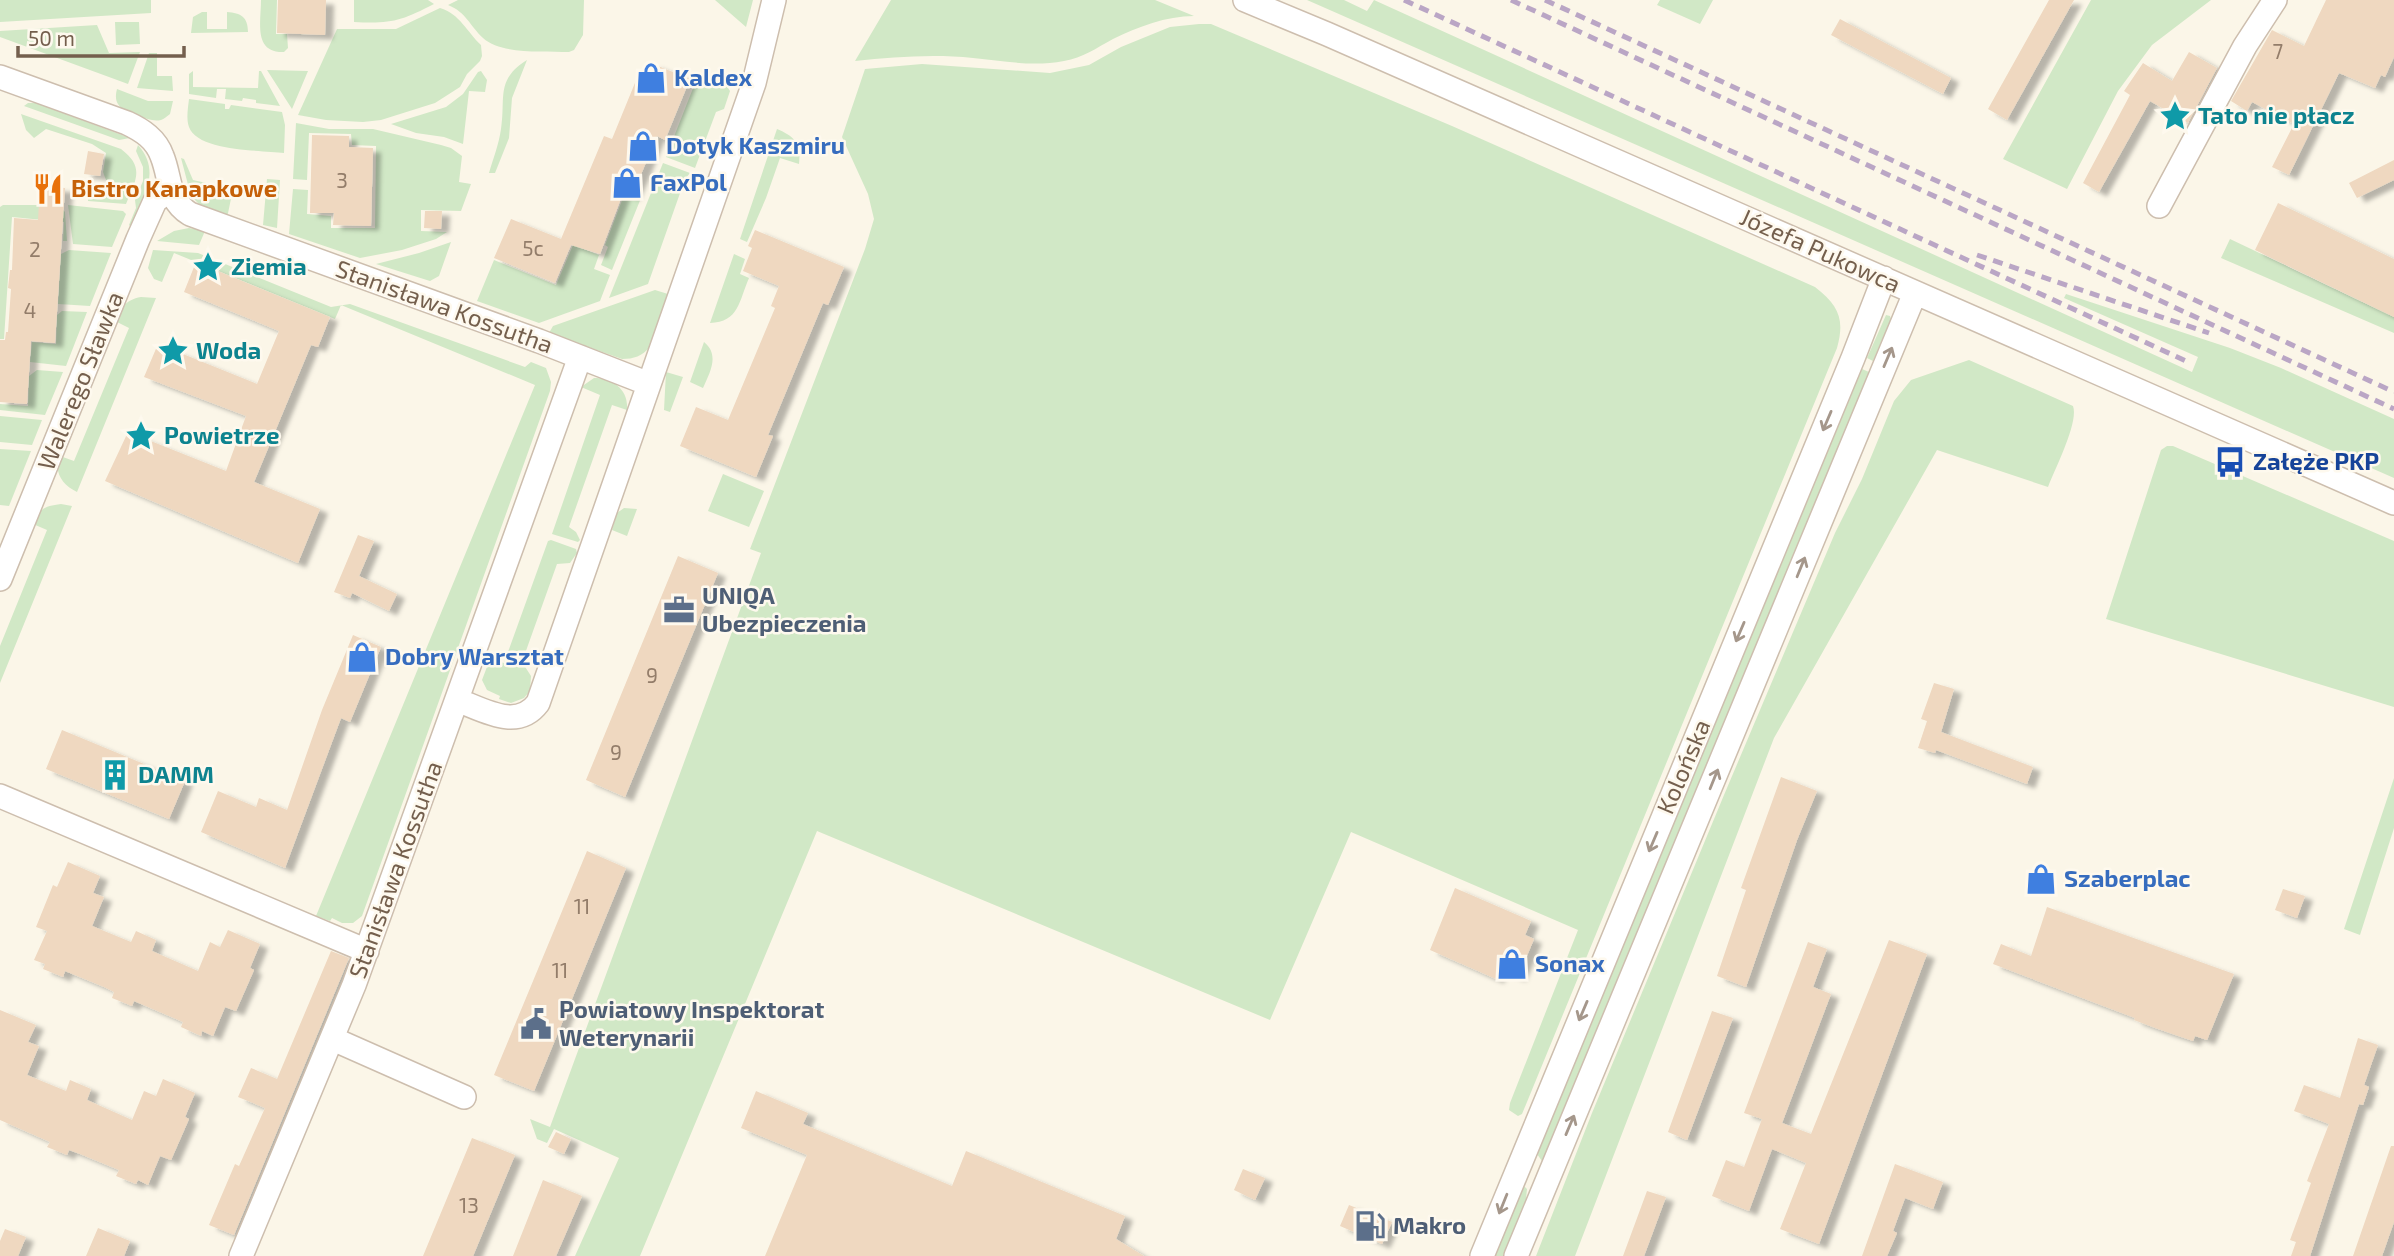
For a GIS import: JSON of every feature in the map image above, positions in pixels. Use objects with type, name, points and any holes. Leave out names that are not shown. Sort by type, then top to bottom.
[{"type":"street","points":[[457,700],[515,719],[530,713],[538,703],[754,83],[774,0]]},
{"type":"street","name":"Józefa Pukowca","points":[[1245,0],[1327,33],[2394,503]]},
{"type":"street","points":[[2159,206],[2245,46],[2275,0]]},
{"type":"street","points":[[0,77],[127,123],[142,131],[162,155],[170,190]]},
{"type":"street","name":"Stanisława Kossutha","points":[[170,190],[181,208],[204,219],[649,384]]},
{"type":"street","name":"Walerego Sławka","points":[[0,579],[138,239],[155,201],[170,190]]},
{"type":"street","name":"Kolońska","points":[[1482,1256],[1884,278]]},
{"type":"street","name":"Kolońska","points":[[1516,1256],[1915,293]]},
{"type":"street","name":"Stanisława Kossutha","points":[[241,1256],[333,1039],[367,951],[580,357]]},
{"type":"street","points":[[0,796],[367,951]]},
{"type":"street","points":[[333,1039],[464,1097]]},
{"type":"green space","points":[[0,0],[151,0],[151,13],[0,22]]},
{"type":"green space","points":[[261,0],[277,0],[276,34],[287,34],[288,48],[284,52],[274,51],[263,42],[260,26]]},
{"type":"green space","points":[[354,0],[428,0],[434,4],[396,20],[354,22]]},
{"type":"green space","points":[[458,0],[584,0],[583,35],[574,50],[569,52],[524,51],[501,47],[483,38],[464,15],[448,5]]},
{"type":"green space","points":[[715,0],[753,0],[746,27]]},
{"type":"green space","points":[[891,0],[1155,0],[1194,16],[1152,23],[1077,58],[1052,63],[1018,63],[943,56],[855,61]]},
{"type":"green space","points":[[1307,0],[1344,0],[1367,11],[1374,0],[2192,372],[2198,357],[2064,298],[2066,294],[2230,348],[2281,368],[2394,419],[2394,478]]},
{"type":"green space","points":[[1660,0],[1713,0],[1700,24],[1657,5]]},
{"type":"green space","points":[[2091,0],[2211,0],[2152,45],[2118,91],[2067,189],[2003,159]]},
{"type":"green space","points":[[440,8],[458,19],[481,45],[480,61],[467,74],[460,87],[435,103],[381,120],[326,120],[298,115],[337,29],[396,29]]},
{"type":"green space","points":[[207,12],[207,29],[227,29],[227,12],[243,17],[248,32],[191,33],[193,17]]},
{"type":"green space","points":[[115,22],[139,22],[140,44],[116,45]]},
{"type":"green space","points":[[1211,24],[1452,126],[1815,287],[1830,300],[1838,314],[1840,329],[1837,348],[1522,1114],[1518,1116],[1509,1110],[1510,1103],[1578,930],[1351,832],[1270,1020],[817,831],[640,1256],[575,1256],[619,1158],[554,1129],[547,1143],[537,1139],[530,1119],[550,1127],[761,553],[750,549],[865,249],[874,219],[868,194],[842,137],[865,69],[922,64],[1050,73],[1089,65],[1121,47],[1170,27]]},
{"type":"green space","points":[[97,25],[109,53],[140,52],[128,84],[0,37],[0,31]]},
{"type":"green space","points":[[149,53],[157,53],[157,76],[172,76],[173,91],[137,88]]},
{"type":"green space","points":[[527,60],[512,98],[509,138],[495,173],[489,173],[500,135],[506,82],[517,67]]},
{"type":"green space","points":[[267,70],[308,71],[292,109]]},
{"type":"green space","points":[[193,71],[193,87],[258,88],[261,71],[280,106],[256,103],[256,100],[243,98],[242,101],[225,99],[226,89],[217,89],[216,98],[189,94],[189,74]]},
{"type":"green space","points":[[481,71],[487,80],[485,92],[469,91],[463,144],[391,124],[446,107],[463,94]]},
{"type":"green space","points":[[699,73],[726,85],[730,91],[724,109],[716,112],[695,168],[666,157]]},
{"type":"green space","points":[[117,89],[148,101],[173,101],[170,114],[162,120],[155,120],[129,112],[118,104]]},
{"type":"green space","points":[[189,99],[225,104],[225,109],[229,109],[231,105],[282,112],[285,125],[284,153],[232,148],[205,141],[189,127]]},
{"type":"green space","points":[[36,103],[130,138],[119,140],[24,106]]},
{"type":"green space","points":[[21,114],[121,149],[136,168],[135,181],[126,204],[88,201],[88,188],[106,189],[103,172],[106,153],[92,144],[46,129],[34,138],[26,130]]},
{"type":"green space","points":[[296,123],[329,129],[373,129],[451,148],[462,156],[459,182],[471,184],[461,211],[421,210],[421,231],[447,232],[436,239],[402,250],[360,258],[289,234],[293,189],[308,190],[307,214],[331,216],[331,228],[375,228],[376,146],[352,145],[351,134],[309,133],[307,180],[293,179]]},
{"type":"green space","points":[[777,129],[796,142],[799,164],[780,158],[747,242],[740,239]]},
{"type":"green space","points":[[138,145],[149,165],[149,175],[145,196],[131,227],[129,225],[136,208],[135,200],[143,181],[143,167],[136,151]]},
{"type":"green space","points":[[181,158],[184,159],[193,180],[233,189],[227,218],[201,206],[191,196]]},
{"type":"green space","points":[[663,163],[690,173],[685,179],[648,284],[609,298]]},
{"type":"green space","points":[[267,179],[280,180],[277,228],[263,225]]},
{"type":"green space","points":[[635,194],[641,198],[612,270],[601,265],[608,247],[605,245],[624,195],[633,198]]},
{"type":"green space","points":[[59,205],[65,212],[67,241],[63,241],[64,222],[12,217],[4,339],[0,339],[0,207]]},
{"type":"green space","points":[[68,205],[123,211],[126,214],[112,247],[73,244]]},
{"type":"green space","points":[[189,228],[205,231],[199,245],[157,241],[174,231]]},
{"type":"green space","points":[[2230,239],[2394,317],[2394,333],[2221,258]]},
{"type":"green space","points":[[451,242],[439,276],[430,281],[376,264],[419,253]]},
{"type":"green space","points":[[573,245],[599,255],[594,269],[610,275],[600,301],[539,323],[477,301],[494,260],[556,285]]},
{"type":"green space","points":[[69,250],[111,253],[90,306],[58,304],[61,254]]},
{"type":"green space","points":[[153,250],[198,253],[331,307],[341,305],[335,319],[174,253],[162,282],[154,279],[148,268]]},
{"type":"green space","points":[[734,254],[745,259],[740,274],[749,278],[737,309],[727,319],[710,323]]},
{"type":"green space","points":[[655,290],[668,294],[650,347],[638,356],[622,359],[549,333],[553,326]]},
{"type":"green space","points":[[141,297],[156,298],[77,492],[61,478],[58,462],[60,456],[74,461],[129,328],[115,321],[124,305]]},
{"type":"green space","points":[[350,304],[525,367],[531,362],[546,368],[551,382],[362,916],[353,923],[342,923],[332,918],[330,921],[316,916],[535,385],[342,305]]},
{"type":"green space","points":[[62,311],[87,312],[66,366],[30,362],[32,342],[56,344],[57,315]]},
{"type":"green space","points":[[1886,315],[1891,319],[1873,361],[1867,358]]},
{"type":"green space","points":[[704,342],[713,358],[703,388],[690,382]]},
{"type":"green space","points":[[1969,360],[2073,406],[2070,434],[2048,487],[1937,450],[1774,738],[1575,1256],[1536,1256],[1592,1113],[1724,795],[1894,401],[1911,380]]},
{"type":"green space","points":[[1862,369],[1869,372],[1542,1161],[1537,1154]]},
{"type":"green space","points":[[37,370],[63,372],[45,415],[0,410],[0,404],[28,406],[29,376]]},
{"type":"green space","points":[[666,372],[683,377],[670,412],[664,410]]},
{"type":"green space","points":[[594,378],[607,380],[618,386],[625,397],[627,410],[612,405],[569,527],[576,532],[580,540],[578,542],[552,534],[600,395],[581,387]]},
{"type":"green space","points":[[0,416],[42,420],[32,445],[0,442]]},
{"type":"green space","points":[[2173,446],[2394,541],[2394,707],[2106,619],[2161,450]]},
{"type":"green space","points":[[0,449],[31,451],[9,506],[0,505]]},
{"type":"green space","points":[[723,474],[764,491],[749,527],[708,511]]},
{"type":"green space","points":[[61,504],[72,506],[0,683],[0,646],[47,530],[33,524],[43,509]]},
{"type":"green space","points":[[624,508],[637,509],[627,536],[612,530],[617,513]]},
{"type":"green space","points":[[548,541],[576,549],[577,553],[570,563],[557,564],[522,662],[531,676],[530,691],[524,698],[511,703],[499,699],[500,696],[487,690],[482,680],[490,659],[504,663]]},
{"type":"green space","points":[[2394,778],[2394,828],[2360,935],[2344,929]]},
{"type":"green space","points":[[1524,1186],[1527,1189],[1526,1199],[1503,1256],[1495,1256]]},
{"type":"building","points":[[278,0],[326,0],[325,35],[277,33]]},
{"type":"building","points":[[2049,0],[2074,0],[2007,120],[1988,109]]},
{"type":"building","points":[[2326,0],[2394,0],[2394,57],[2385,77],[2381,75],[2375,88],[2339,73],[2289,175],[2272,167],[2294,124],[2252,102],[2247,111],[2231,101],[2272,30],[2304,46]]},
{"type":"building","points":[[1840,19],[1951,78],[1943,94],[1831,35]]},
{"type":"building","points":[[2189,52],[2217,68],[2188,123],[2150,101],[2099,192],[2083,183],[2130,95],[2124,91],[2143,63],[2172,81]]},
{"type":"building","points":[[653,64],[690,79],[665,140],[657,136],[632,196],[623,193],[600,254],[571,245],[555,283],[494,258],[511,219],[561,239],[604,136],[612,139],[637,78],[646,82]]},
{"type":"building","points":[[312,135],[349,136],[349,147],[373,148],[371,226],[333,225],[334,213],[310,213]]},
{"type":"building","points":[[88,151],[104,154],[100,176],[84,174]]},
{"type":"building","points":[[2394,160],[2394,180],[2357,198],[2349,183]]},
{"type":"building","points":[[40,186],[65,188],[55,343],[31,341],[27,404],[0,402],[0,340],[5,340],[8,332],[11,289],[8,288],[12,270],[14,218],[38,220]]},
{"type":"building","points":[[2278,203],[2394,259],[2394,317],[2255,250]]},
{"type":"building","points":[[425,211],[442,211],[441,229],[424,228]]},
{"type":"building","points":[[755,230],[844,267],[828,305],[823,303],[768,435],[773,436],[756,477],[680,446],[696,407],[728,420],[775,308],[771,306],[779,286],[743,271],[752,248],[748,246]]},
{"type":"building","points":[[196,262],[330,317],[318,347],[311,345],[254,482],[320,509],[298,563],[105,481],[128,432],[226,471],[246,416],[144,377],[158,344],[257,384],[279,331],[184,292]]},
{"type":"building","points":[[358,535],[374,541],[359,576],[397,594],[389,611],[352,593],[350,598],[334,592]]},
{"type":"building","points":[[678,556],[718,573],[625,797],[586,780]]},
{"type":"building","points":[[353,635],[381,647],[350,722],[341,718],[285,868],[201,832],[218,791],[256,807],[259,798],[287,810],[322,710]]},
{"type":"building","points":[[1934,683],[1954,689],[1941,732],[2033,767],[2027,784],[1936,750],[1935,753],[1918,748],[1927,721],[1921,719]]},
{"type":"building","name":"DAMM","points":[[62,730],[185,781],[169,819],[46,769]]},
{"type":"building","points":[[1781,777],[1817,791],[1797,840],[1746,987],[1717,976],[1746,890],[1741,888]]},
{"type":"building","points":[[587,851],[626,868],[534,1091],[494,1075]]},
{"type":"building","points":[[68,862],[100,876],[93,893],[104,897],[92,926],[131,942],[136,931],[156,940],[152,951],[198,971],[210,942],[220,947],[228,930],[260,944],[250,968],[254,970],[236,1011],[225,1007],[213,1036],[202,1031],[201,1036],[181,1027],[183,1022],[134,1001],[132,1006],[112,998],[114,992],[65,971],[63,977],[43,969],[45,964],[34,960],[47,931],[36,927],[53,885],[57,887]]},
{"type":"building","points":[[1455,888],[1531,921],[1525,935],[1534,939],[1518,977],[1500,970],[1496,979],[1430,950]]},
{"type":"building","points":[[2283,889],[2305,896],[2297,918],[2275,910]]},
{"type":"building","points":[[2047,907],[2234,974],[2207,1040],[2195,1036],[2193,1041],[2158,1029],[1993,964],[2001,944],[2031,956]]},
{"type":"building","points":[[1889,940],[1927,954],[1819,1244],[1780,1229],[1806,1163],[1772,1149],[1749,1211],[1712,1196],[1726,1160],[1744,1167],[1762,1119],[1744,1113],[1808,942],[1827,949],[1813,987],[1831,994],[1782,1123],[1811,1134]]},
{"type":"building","points":[[331,951],[349,958],[234,1235],[209,1225],[235,1164],[239,1166],[265,1108],[238,1097],[251,1068],[277,1079]]},
{"type":"building","points":[[0,1010],[36,1025],[28,1042],[39,1046],[27,1075],[66,1091],[70,1080],[91,1089],[87,1100],[132,1120],[144,1091],[156,1096],[163,1079],[195,1093],[185,1117],[189,1119],[171,1160],[160,1156],[148,1185],[138,1180],[136,1184],[116,1176],[119,1170],[80,1154],[69,1150],[67,1155],[47,1147],[50,1142],[0,1120]]},
{"type":"building","points":[[1712,1011],[1733,1018],[1687,1140],[1668,1132]]},
{"type":"building","points":[[2358,1038],[2378,1045],[2364,1085],[2369,1087],[2363,1105],[2359,1104],[2310,1256],[2291,1256],[2296,1242],[2290,1240],[2311,1183],[2307,1181],[2329,1124],[2294,1111],[2304,1085],[2340,1098]]},
{"type":"building","points":[[756,1091],[808,1113],[803,1124],[952,1186],[966,1151],[1125,1216],[1116,1239],[1144,1256],[765,1256],[807,1155],[741,1128]]},
{"type":"building","points":[[556,1132],[571,1139],[564,1154],[548,1147]]},
{"type":"building","points":[[472,1138],[515,1155],[473,1256],[423,1256]]},
{"type":"building","points":[[2391,1146],[2394,1146],[2394,1222],[2382,1256],[2353,1256]]},
{"type":"building","points":[[1895,1164],[1943,1182],[1933,1209],[1905,1198],[1893,1231],[1897,1233],[1887,1256],[1862,1256]]},
{"type":"building","points":[[1243,1169],[1265,1178],[1255,1200],[1234,1190]]},
{"type":"building","points":[[543,1180],[582,1196],[556,1256],[513,1256]]},
{"type":"building","points":[[1647,1191],[1666,1197],[1644,1256],[1623,1256]]},
{"type":"building","points":[[1349,1205],[1392,1222],[1382,1244],[1340,1226]]},
{"type":"building","points":[[98,1228],[130,1241],[124,1256],[86,1256]]},
{"type":"building","points":[[5,1229],[26,1237],[18,1256],[0,1256],[0,1241]]},
{"type":"railway","points":[[1404,0],[2188,362]]},
{"type":"railway","points":[[1511,0],[2394,409]]},
{"type":"railway","points":[[1545,0],[2394,392]]},
{"type":"railway","points":[[1977,255],[2209,333]]},
{"type":"place","name":"Kaldex","points":[[651,78]]},
{"type":"place","name":"Tato nie płacz","points":[[2175,116]]},
{"type":"place","name":"Dotyk Kaszmiru","points":[[643,146]]},
{"type":"place","name":"FaxPol","points":[[627,183]]},
{"type":"place","name":"Bistro Kanapkowe","points":[[48,189]]},
{"type":"place","name":"Ziemia","points":[[208,267]]},
{"type":"place","name":"Woda","points":[[173,351]]},
{"type":"place","name":"Powietrze","points":[[141,436]]},
{"type":"place","name":"Załęże PKP","points":[[2230,462]]},
{"type":"place","name":"UNIQA Ubezpieczenia","points":[[679,610]]},
{"type":"place","name":"Dobry Warsztat","points":[[362,657]]},
{"type":"place","name":"DAMM","points":[[115,775]]},
{"type":"place","name":"Szaberplac","points":[[2041,879]]},
{"type":"place","name":"Sonax","points":[[1512,964]]},
{"type":"place","name":"Powiatowy Inspektorat Weterynarii","points":[[536,1024]]},
{"type":"place","name":"Makro","points":[[1370,1226]]}]
